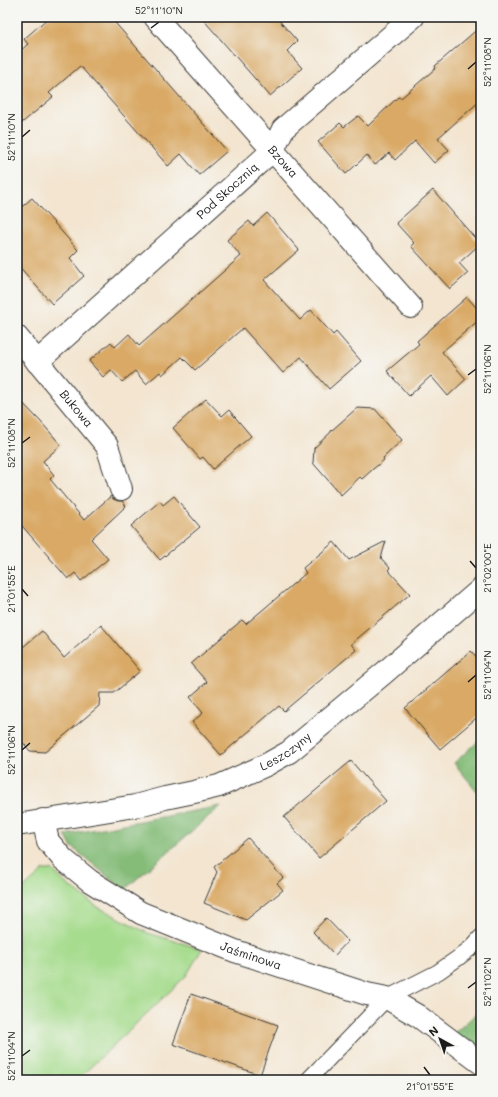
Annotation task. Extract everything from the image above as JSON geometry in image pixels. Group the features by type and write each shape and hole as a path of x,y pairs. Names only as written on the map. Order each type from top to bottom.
{"street":[{"name":"Bzowa","path":"155,17 410,307"},
{"name":"Pod Skocznią","path":"37,362 273,150 283,129 414,17"},
{"name":"Bukowa","path":"17,337 107,446 121,489"},
{"name":"Leszczyny","path":"17,824 135,806 213,787 231,781 266,765 289,752 374,682 481,590"},
{"name":"Jaśminowa","path":"43,820 48,841 62,858 90,881 142,913 235,951 367,994 387,998 418,1016 481,1063"}],"lane":[{"path":"308,1080 387,998 438,972 472,947 481,938"}],"green space":[{"path":"481,739 481,796 454,763"},
{"path":"221,806 124,890 71,846 65,835"},
{"path":"44,870 53,870 64,882 96,906 148,933 202,949 186,976 77,1080 17,1080 17,894"},
{"path":"481,1010 481,1053 452,1035"}],"building":[{"path":"49,17 110,17 227,151 199,175 181,154 168,166 80,66 49,93 53,97 17,127 17,54 28,44 24,39"},
{"path":"201,17 276,17 297,41 287,51 302,68 270,96"},
{"path":"481,26 481,100 438,138 449,150 434,163 415,141 395,160 389,153 375,165 367,155 346,174 318,142 340,123 344,127 358,116 368,126 398,97 401,98"},
{"path":"433,190 480,244 459,263 468,273 450,289 411,246 414,243 396,223"},
{"path":"32,198 78,250 70,258 84,276 52,304 17,264 17,211"},
{"path":"267,213 299,250 264,280 300,320 311,310 333,335 336,332 361,361 329,389 301,357 283,373 243,328 195,370 182,357 162,375 160,372 146,384 135,371 122,382 111,370 103,377 89,361 111,342 115,347 129,334 139,346 241,256 227,240 249,221 253,226"},
{"path":"467,297 481,313 481,318 442,352 466,379 448,396 431,376 409,396 387,371 419,344 417,341"},
{"path":"17,397 61,445 43,461 54,475 50,479 84,520 111,496 113,499 122,501 126,506 91,539 108,559 81,581 75,573 68,579 17,520"},
{"path":"206,399 222,416 229,410 251,436 213,469 203,457 200,459 173,428"},
{"path":"357,408 375,409 402,440 383,458 384,460 362,479 360,477 341,495 313,463 314,448"},
{"path":"174,496 200,527 160,560 131,526 160,501 163,505"},
{"path":"386,541 381,558 390,568 388,570 410,594 351,644 356,650 284,711 279,706 221,755 192,722 203,713 190,697 207,682 191,664 242,620 246,624 306,573 303,568 334,542 349,560"},
{"path":"101,625 140,671 114,693 100,693 99,706 45,752 30,751 17,735 17,652 42,631 64,658"},
{"path":"471,651 481,662 481,714 440,749 405,708"},
{"path":"351,761 386,801 319,858 284,817"},
{"path":"248,838 283,878 277,883 283,890 246,920 204,903 217,872 214,867"},
{"path":"326,918 348,941 335,955 313,932"},
{"path":"191,994 278,1025 260,1075 173,1044"}]}
